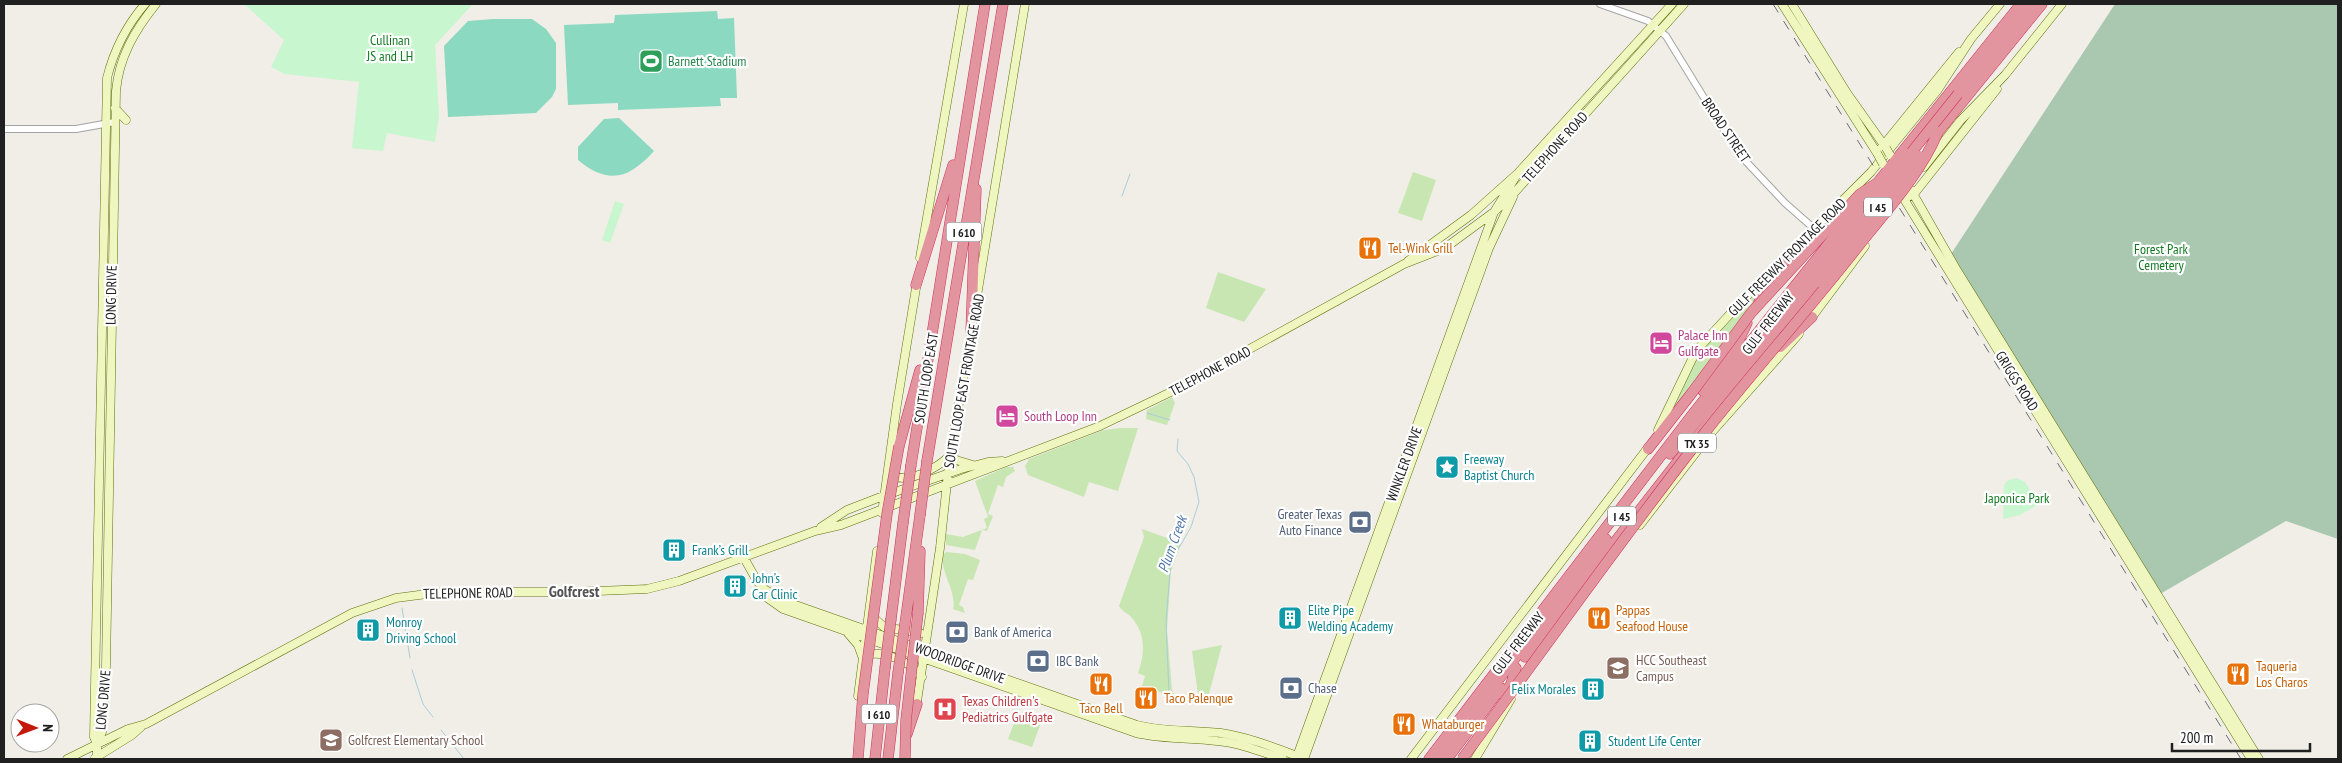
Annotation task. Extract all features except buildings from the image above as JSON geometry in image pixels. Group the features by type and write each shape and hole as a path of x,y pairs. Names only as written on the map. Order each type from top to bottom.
{"highway":[{"name":"SOUTH LOOP EAST","path":"875,759 911,465 984,4"},
{"name":"SOUTH LOOP EAST","path":"888,759 927,461 1003,4"},
{"name":"GULF FREEWAY","path":"1429,759 1692,414 1938,132 1958,94 2020,4"},
{"name":"GULF FREEWAY","path":"1438,759 1646,484 2031,4"},
{"name":"GULF FREEWAY","path":"1447,759 1741,379 1877,183 2042,4"},
{"path":"916,285 964,128"},
{"name":"TX 35","path":"1462,759 1580,597 1704,434 1797,323 1881,218 1929,154 1938,132"},
{"path":"971,332 976,159"},
{"path":"1648,449 1751,313 1860,194 1877,183"},
{"path":"1692,414 1698,397 1738,342 1770,282 1787,259"},
{"path":"1741,379 1753,374 1812,317"},
{"path":"858,759 862,694 887,514 899,446 931,333"},
{"path":"906,759 907,711 920,584 920,515"},
{"path":"1467,759 1511,684 1516,668"},
{"path":"857,704 862,759"},
{"path":"901,759 917,704"}],"main road":[{"name":"LONG DRIVE","path":"97,744 94,737 107,78 114,53 123,34 145,4"},
{"name":"LONG DRIVE","path":"97,744 102,732 106,666 110,366 117,79 124,56 135,32 156,4"},
{"path":"854,759 862,656 897,404 964,4"},
{"name":"SOUTH LOOP EAST FRONTAGE ROAD","path":"906,759 922,677 951,454 1024,4"},
{"name":"TELEPHONE ROAD","path":"67,759 128,729 142,725 352,613 396,598 442,592 573,592 647,589 679,581 743,556 816,531 840,525 947,486 1100,426 1143,406 1274,337 1404,264 1446,248 1494,212 1516,191 1657,28 1672,4"},
{"name":"TELEPHONE ROAD","path":"1404,264 1471,215 1518,173 1657,28 1684,4"},
{"name":"GRIGGS ROAD","path":"1782,4 1877,153 1904,199 1952,269 2229,718 2259,759"},
{"name":"GRIGGS ROAD","path":"1792,4 1847,93 1911,189 1952,269"},
{"name":"GULF FREEWAY FRONTAGE ROAD","path":"1412,759 1648,449 1669,410 1696,351 1742,301 1787,259 1891,149 1937,91 1971,39 2000,4"},
{"path":"1475,759 1528,674 1711,433 1793,341 1960,120 2005,75 2062,4"},
{"path":"1877,153 1886,149 1950,61 1971,39"},
{"path":"114,53 124,56"},
{"path":"1904,199 1997,89 2005,75"},
{"path":"115,108 126,120"},
{"name":"WINKLER DRIVE","path":"1325,692 1333,681 1349,626 1485,247 1494,212 1518,173"},
{"name":"WINKLER DRIVE","path":"1485,247 1516,191"},
{"path":"104,213 113,213"},
{"path":"101,366 110,366"},
{"path":"888,469 894,477 904,479 940,466 951,454 963,464 977,465"},
{"name":"TELEPHONE ROAD","path":"816,531 847,510 884,496 977,465 1007,461"},
{"path":"99,522 108,522"},
{"name":"WOODRIDGE DRIVE","path":"743,556 757,581 764,588 787,602 848,627 865,638 924,660 1115,722 1168,732 1209,732 1240,737 1301,759"},
{"path":"869,613 884,627 913,633 927,629"},
{"path":"862,656 848,627 860,621 869,613"},
{"name":"WINKLER DRIVE","path":"1301,759 1325,692 1333,658 1349,626"},
{"name":"WOODRIDGE DRIVE","path":"848,627 866,629 1152,737 1219,741 1239,745 1283,759"},
{"path":"862,656 871,653 910,664 922,677"},
{"path":"1333,658 1335,663 1333,681"},
{"path":"96,665 106,666"},
{"name":"GRIGGS ROAD","path":"2229,718 2239,740 2251,759"},
{"name":"TELEPHONE ROAD","path":"95,758 132,736 142,725"},
{"path":"2239,740 2243,741 2255,759"},
{"path":"95,758 97,744"}],"street":[{"name":"BROAD STREET","path":"1600,4 1648,21 1666,36 1738,153 1779,197 1815,230 1859,254"},
{"path":"4,129 76,129 115,122"}],"green space":[{"name":"Cullinan JS and LH","path":"244,4 473,4 435,45 439,117 435,142 387,133 383,151 352,148 359,82 285,74 271,67 284,40"},
{"name":"Forest Park Cemetery","path":"2115,4 2338,4 2338,539 2286,521 2160,594 1951,254"},
{"name":"Barnett Stadium","path":"717,11 718,19 734,18 737,98 720,98 721,106 618,110 618,103 568,105 564,25 614,23 615,15"},
{"path":"532,19 546,29 556,43 556,89 552,97 536,113 448,117 444,46 468,21"},
{"path":"619,118 654,151 636,168 627,173 609,176 589,168 578,160 578,147 604,119"},
{"path":"1413,172 1436,180 1422,221 1398,213"},
{"path":"615,201 624,204 610,243 602,240"},
{"path":"1218,272 1266,289 1244,322 1206,308"},
{"path":"1753,297 1755,299 1748,312 1673,410 1699,352 1712,336"},
{"path":"1172,397 1175,403 1167,425 1146,419 1147,410"},
{"path":"1138,428 1118,491 1089,482 1084,497 1028,475 1025,466 1029,459 1104,430"},
{"path":"1006,467 1013,467 1015,471 1006,477 1003,487 998,485 988,514 993,516 987,531 982,530 975,550 946,545 946,534 963,537 987,528 984,519 988,517 975,481"},
{"name":"Japonica Park","path":"2016,478 2025,482 2039,504 2020,515 2003,519 2004,485 2007,481"},
{"path":"1142,529 1181,543 1171,571 1167,630 1172,690 1176,698 1168,700 1166,694 1142,686 1145,676 1138,673 1143,651 1142,637 1136,623 1119,606 1144,537"},
{"path":"946,552 965,554 980,560 973,580 968,579 959,605 963,607 965,613 953,609 954,602 943,563 943,557"},
{"path":"1222,645 1209,694 1198,694 1192,651"},
{"path":"1018,712 1042,720 1032,747 1008,739"}],"waterway":[{"name":"Plum Creek","path":"1122,196 1130,174"},
{"name":"Plum Creek","path":"1147,413 1170,420"},
{"name":"Plum Creek","path":"1169,693 1166,622 1170,571 1176,553 1191,527 1199,502 1194,477 1188,464 1177,451 1178,439"},
{"path":"402,608 410,658"},
{"path":"412,670 423,704 433,717"},
{"path":"441,730 464,759"}],"railway":[{"path":"1773,4 2241,759"}],"place":[{"name":"Barnett Stadium","path":"651,61"},
{"name":"Tel-Wink Grill","path":"1370,248"},
{"name":"Palace Inn Gulfgate","path":"1661,343"},
{"name":"South Loop Inn","path":"1007,416"},
{"name":"Freeway Baptist Church","path":"1447,467"},
{"name":"Greater Texas Auto Finance","path":"1360,522"},
{"name":"Frank’s Grill","path":"674,550"},
{"name":"John’s Car Clinic","path":"735,586"},
{"name":"Elite Pipe Welding Academy","path":"1290,618"},
{"name":"Pappas Seafood House","path":"1599,618"},
{"name":"Monroy Driving School","path":"368,630"},
{"name":"Bank of America","path":"957,632"},
{"name":"IBC Bank","path":"1038,661"},
{"name":"HCC Southeast Campus","path":"1618,668"},
{"name":"Taqueria Los Charos","path":"2238,674"},
{"name":"Taco Bell","path":"1101,684"},
{"name":"Chase","path":"1291,688"},
{"name":"Felix Morales","path":"1593,689"},
{"name":"Taco Palenque","path":"1146,698"},
{"name":"Texas Children's Pediatrics Gulfgate","path":"945,709"},
{"name":"Whataburger","path":"1404,724"},
{"name":"Golfcrest Elementary School","path":"331,740"},
{"name":"Student Life Center","path":"1590,741"}],"district":[{"name":"Golfcrest","path":"574,591"}]}
